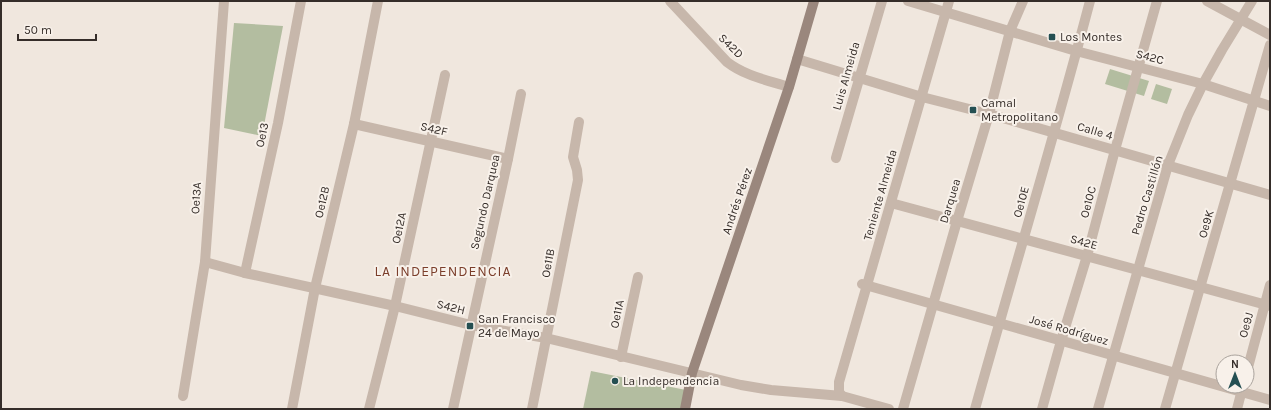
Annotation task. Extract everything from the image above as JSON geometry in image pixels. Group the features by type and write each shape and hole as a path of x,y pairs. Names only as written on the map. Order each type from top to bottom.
{"street":[{"name":"Oe13A","path":"183,396 205,262 224,1"},
{"name":"Oe13","path":"245,273 278,123 302,1"},
{"name":"Oe12B","path":"292,409 315,288 354,124 378,1"},
{"name":"S42D","path":"670,1 727,62 736,69 746,74 789,87"},
{"name":"Andrés Pérez","path":"685,409 692,373 789,87 814,1"},
{"name":"Luis Almeida","path":"836,158 882,1"},
{"name":"S42C","path":"908,1 1076,51 1203,84 1270,106"},
{"name":"Teniente Almeida","path":"842,396 839,392 839,382 865,285 891,203 949,1"},
{"name":"Darquea","path":"903,409 989,114 1010,31 1023,1"},
{"name":"Oe10E","path":"975,409 1090,1"},
{"name":"Oe10C","path":"1042,409 1087,256 1157,1"},
{"path":"1207,1 1270,35"},
{"name":"Pedro Castillón","path":"1098,409 1168,165 1188,115 1203,84 1252,1"},
{"name":"Oe9K","path":"1165,409 1270,45"},
{"name":"Calle 4","path":"797,58 859,79 989,114 1270,195"},
{"name":"Oe12A","path":"369,409 395,306 445,75"},
{"name":"Segundo Darquea","path":"453,409 521,94"},
{"name":"Oe11B","path":"532,409 578,180 573,157 579,122"},
{"name":"S42F","path":"354,124 508,159"},
{"name":"S42E","path":"891,203 1267,306"},
{"name":"S42H","path":"205,262 245,273 395,306 471,325 546,338 741,385 770,390 842,396 889,409"},
{"name":"Oe11A","path":"622,356 638,277"},
{"name":"José Rodríguez","path":"865,285 1114,356 1215,383"},
{"name":"Oe9J","path":"1252,354 1267,306 1270,285"},
{"path":"1237,409 1241,394"},
{"name":"José Rodríguez","path":"1255,394 1270,400"}],"green space":[{"path":"234,23 283,26 262,136 224,128"},
{"path":"1110,69 1149,81 1144,96 1105,84"},
{"path":"1156,84 1172,89 1167,104 1151,99"},
{"name":"La Independencia","path":"591,371 691,391 687,409 583,409"}],"place":[{"name":"Los Montes","path":"1052,37"},
{"name":"Camal Metropolitano","path":"973,110"},
{"name":"San Francisco 24 de Mayo","path":"470,326"},
{"name":"La Independencia","path":"615,381"}],"district":[{"name":"LA INDEPENDENCIA","path":"443,271"}]}
